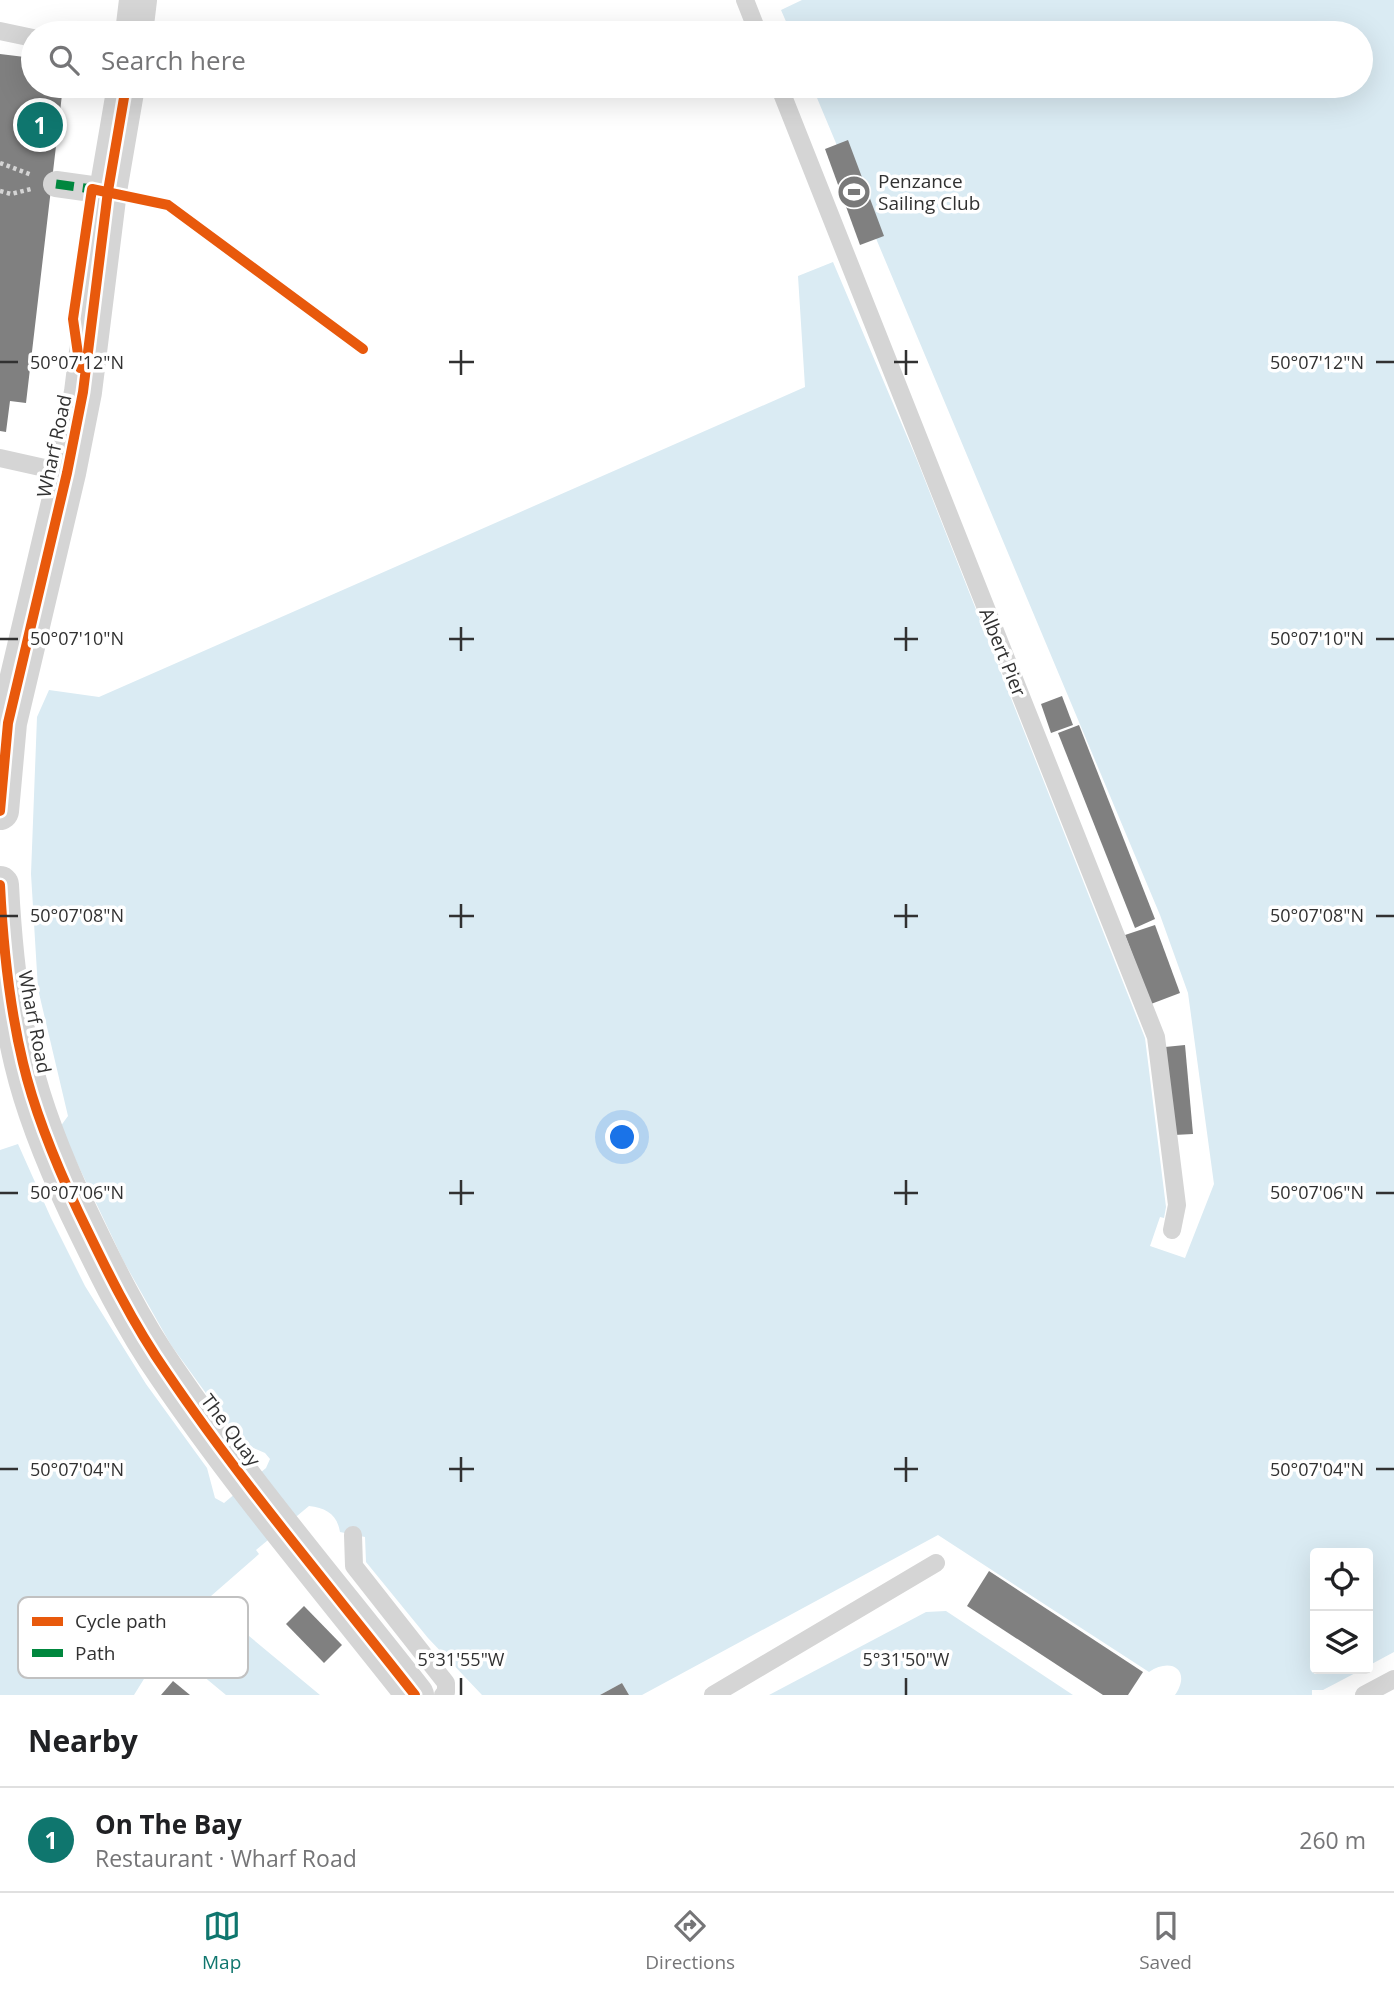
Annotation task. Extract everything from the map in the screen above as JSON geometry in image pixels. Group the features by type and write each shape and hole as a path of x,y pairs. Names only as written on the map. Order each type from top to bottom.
{"street":[{"path":"135,21 138,0"},
{"name":"Wharf Road","path":"0,811 8,723 67,473 83,392 108,191 124,98"},
{"path":"56,184 92,189"},
{"name":"Wharf Road","path":"0,885 2,935 11,1005 23,1065 55,1162"},
{"name":"The Quay","path":"55,1162 112,1283 166,1372 251,1486 415,1695"}],"lane":[{"path":"745,0 753,21"},
{"path":"0,31 21,35"},
{"name":"Albert Pier","path":"784,98 1156,1037 1177,1205 1172,1230"},
{"path":"0,458 67,473"},
{"path":"353,1535 354,1566 446,1683 446,1692 443,1695"},
{"path":"713,1695 936,1563"},
{"path":"1364,1695 1394,1679"}],"shaded area":[{"path":"802,0 1394,0 1394,1652 1373,1663 1373,1548 1310,1548 1310,1674 1353,1674 1323,1690 1312,1690 1312,1695 1175,1695 1181,1679 1177,1668 1165,1666 1149,1672 938,1535 642,1695 629,1695 622,1683 600,1695 482,1695 428,1638 366,1562 365,1537 340,1532 330,1513 309,1506 256,1550 259,1554 211,1597 18,1597 18,1678 145,1678 134,1695 0,1695 0,1150 18,1144 85,1286 146,1384 207,1468 215,1498 224,1503 266,1468 270,1459 265,1453 242,1443 171,1345 124,1262 60,1127 68,1116 38,989 31,874 37,717 49,690 99,697 805,387 798,276 833,262 917,460 1145,1038 1166,1207 1164,1218 1160,1217 1150,1246 1185,1258 1214,1184 1188,993 1160,915 817,98 1373,98 1373,21 786,21 781,10"},
{"path":"946,1611 1073,1695 769,1695 926,1612"},
{"path":"248,1635 320,1695 226,1695 205,1678 248,1678"}],"building":[{"path":"0,54 21,57 21,98 62,98 26,403 10,401 6,432 0,431"},
{"name":"Penzance Sailing Club","path":"848,140 884,236 860,245 825,149"},
{"path":"1062,696 1073,725 1051,733 1041,704"},
{"path":"1079,725 1155,919 1135,928 1058,733"},
{"path":"1155,925 1180,993 1151,1004 1125,935"},
{"path":"1185,1045 1193,1134 1174,1135 1165,1047"},
{"path":"989,1571 1143,1672 1128,1695 1103,1695 967,1606"},
{"path":"304,1606 342,1645 324,1663 286,1624"},
{"path":"173,1681 190,1695 161,1695"},
{"path":"622,1683 629,1695 600,1695"}],"marked path":[{"path":"56,184 92,189"}],"cycle path":[{"path":"0,811 8,723 67,473 83,392 108,191 124,98"},
{"path":"80,368 73,319 92,189 168,205 363,349"},
{"path":"0,885 10,997 28,1082 54,1157 109,1274 142,1334 196,1415 415,1695"}],"place":[{"name":"On The Bay","path":"40,125"},
{"name":"Penzance Sailing Club","path":"854,192"}]}
